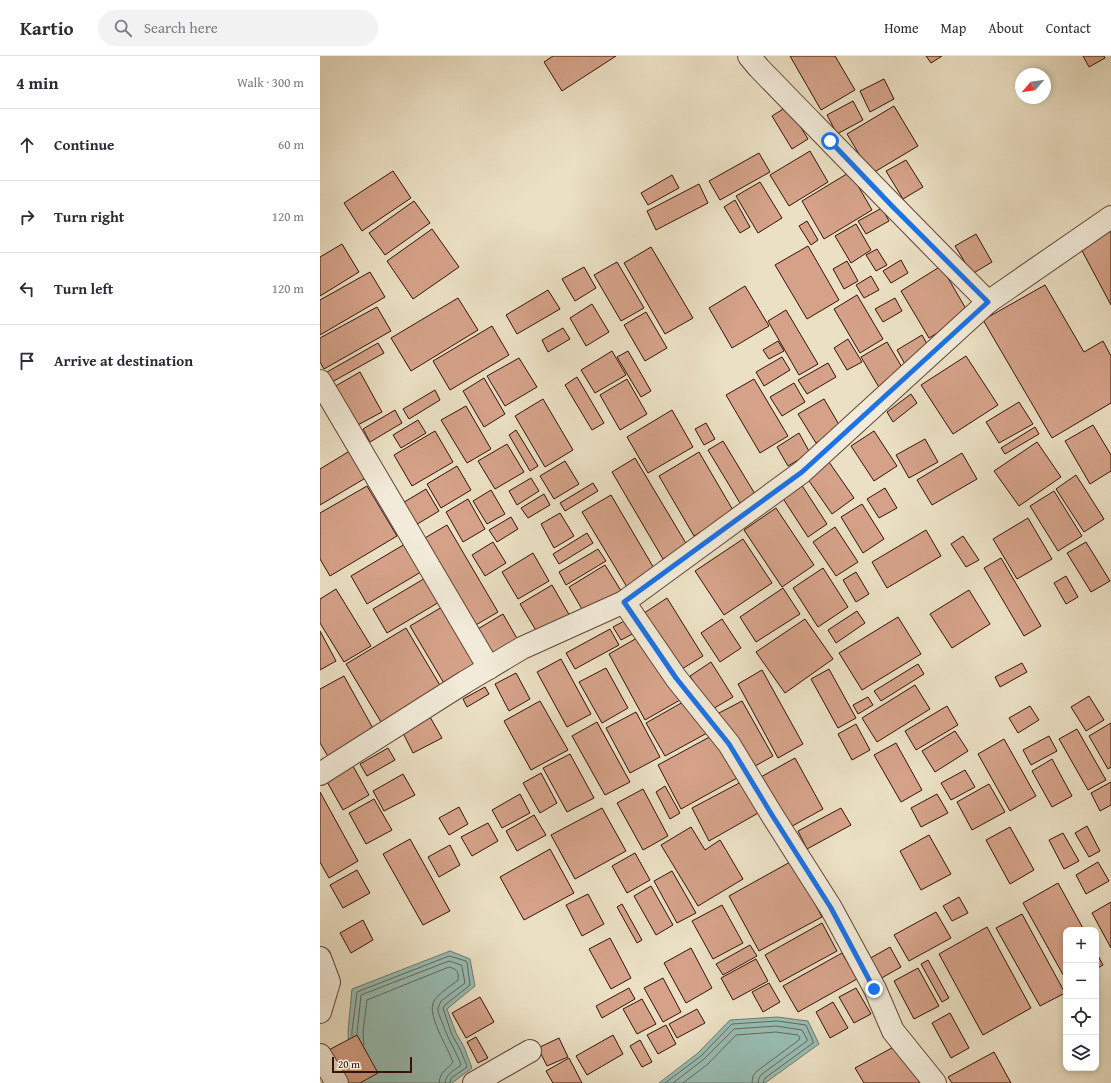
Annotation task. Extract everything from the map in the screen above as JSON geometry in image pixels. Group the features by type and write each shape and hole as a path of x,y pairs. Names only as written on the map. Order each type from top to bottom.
{"street":[{"path":"749,56 892,206 988,302"},
{"path":"320,774 464,682 522,648 624,602 802,472 988,302 1111,217"},
{"path":"320,381 489,668"},
{"path":"624,602 676,678 729,744 831,908 874,989 893,1031 935,1083"},
{"path":"320,958 329,982 320,1012"},
{"path":"474,1083 530,1051"},
{"path":"320,1055 337,1083"}],"water":[{"path":"450,951 470,959 475,986 447,1009 472,1068 452,1083 354,1083 350,1076 348,1031 352,989"},
{"path":"777,1017 808,1021 819,1044 765,1083 659,1083 698,1053 730,1020"}],"building":[{"path":"553,56 616,56 562,91 544,62"},
{"path":"790,56 835,56 855,90 821,110"},
{"path":"926,56 942,56 931,63"},
{"path":"1083,56 1104,56 1105,58 1089,67"},
{"path":"884,79 894,99 870,112 860,91"},
{"path":"853,101 863,120 837,134 827,115"},
{"path":"788,106 808,139 792,149 772,116"},
{"path":"894,106 918,146 871,174 847,134"},
{"path":"810,151 828,182 789,206 770,175"},
{"path":"759,153 770,172 720,200 709,181"},
{"path":"906,160 923,187 903,199 886,171"},
{"path":"393,171 411,198 362,231 344,203"},
{"path":"850,172 872,210 824,239 802,201"},
{"path":"672,175 679,188 648,205 641,193"},
{"path":"760,182 782,218 758,233 736,196"},
{"path":"699,184 708,203 656,230 647,211"},
{"path":"735,200 750,227 740,233 724,207"},
{"path":"414,201 430,223 385,255 369,233"},
{"path":"882,208 889,221 866,234 858,221"},
{"path":"807,221 818,240 811,245 799,226"},
{"path":"856,224 871,250 851,263 835,236"},
{"path":"432,229 459,267 413,299 387,261"},
{"path":"1111,231 1111,305 1080,247"},
{"path":"976,234 992,262 972,274 955,246"},
{"path":"342,244 359,272 320,296 320,257"},
{"path":"808,246 839,300 807,319 775,265"},
{"path":"651,247 693,318 665,334 624,263"},
{"path":"877,249 887,265 876,271 866,255"},
{"path":"901,260 908,273 891,283 883,271"},
{"path":"847,261 858,281 844,289 833,269"},
{"path":"617,262 644,308 621,321 594,275"},
{"path":"941,266 969,314 929,338 901,291"},
{"path":"584,267 596,288 575,301 562,279"},
{"path":"370,272 385,297 320,335 320,300"},
{"path":"871,276 879,290 864,298 856,285"},
{"path":"1045,285 1084,352 1103,341 1111,356 1111,403 1052,438 983,320"},
{"path":"745,286 769,326 732,348 709,308"},
{"path":"548,290 560,309 517,334 506,315"},
{"path":"857,295 883,339 860,353 834,309"},
{"path":"458,298 478,330 411,371 391,338"},
{"path":"895,298 902,311 883,322 875,309"},
{"path":"592,304 609,332 586,346 570,318"},
{"path":"377,307 391,331 324,369 320,362 320,338"},
{"path":"786,310 818,364 799,375 768,321"},
{"path":"646,312 667,348 645,361 624,325"},
{"path":"492,326 509,355 450,390 433,361"},
{"path":"563,328 570,339 548,352 542,340"},
{"path":"922,335 931,351 906,366 897,350"},
{"path":"848,339 862,362 847,370 834,348"},
{"path":"778,341 784,351 769,359 763,350"},
{"path":"887,342 906,374 880,389 861,357"},
{"path":"378,343 384,353 332,382 327,372"},
{"path":"612,351 626,375 595,393 581,370"},
{"path":"628,351 651,391 641,397 617,357"},
{"path":"966,356 998,405 953,434 921,385"},
{"path":"782,357 790,370 764,386 756,372"},
{"path":"519,358 537,387 505,406 487,376"},
{"path":"828,363 836,377 807,394 798,380"},
{"path":"360,372 382,412 354,427 332,388"},
{"path":"577,377 604,423 592,430 565,385"},
{"path":"484,378 505,414 484,427 463,391"},
{"path":"627,379 647,414 620,430 600,395"},
{"path":"754,379 788,436 760,453 726,395"},
{"path":"794,383 805,402 782,416 770,397"},
{"path":"435,390 440,400 409,419 403,409"},
{"path":"911,394 917,403 893,422 887,412"},
{"path":"543,399 573,450 545,467 515,416"},
{"path":"824,399 841,428 816,443 798,414"},
{"path":"1019,402 1033,424 999,443 986,422"},
{"path":"466,406 491,449 467,463 441,420"},
{"path":"395,410 402,423 370,442 363,429"},
{"path":"672,410 693,447 648,473 627,437"},
{"path":"418,420 426,433 401,448 393,435"},
{"path":"706,423 715,439 704,445 695,429"},
{"path":"1093,425 1111,455 1111,471 1090,484 1065,441"},
{"path":"1035,427 1039,434 1005,454 1001,448"},
{"path":"516,430 538,466 530,471 509,435"},
{"path":"435,431 453,462 412,486 394,455"},
{"path":"874,431 897,466 874,481 851,446"},
{"path":"799,433 810,453 788,466 777,447"},
{"path":"925,439 938,462 909,478 896,455"},
{"path":"723,441 755,494 740,503 708,450"},
{"path":"1037,442 1061,477 1019,506 994,471"},
{"path":"507,444 524,472 495,489 478,461"},
{"path":"358,446 374,473 320,505 320,469"},
{"path":"699,452 734,512 694,536 659,476"},
{"path":"962,453 977,479 932,505 917,480"},
{"path":"635,458 687,545 663,559 612,472"},
{"path":"565,461 579,484 554,499 540,476"},
{"path":"829,462 854,498 832,514 807,478"},
{"path":"457,466 471,490 441,508 427,484"},
{"path":"1076,475 1104,519 1084,532 1056,489"},
{"path":"531,478 539,491 517,505 509,491"},
{"path":"593,483 598,491 565,511 560,503"},
{"path":"801,484 827,524 808,537 782,497"},
{"path":"367,486 397,536 330,576 320,559 320,513"},
{"path":"885,488 897,508 879,518 867,499"},
{"path":"426,489 439,511 414,526 401,504"},
{"path":"491,490 505,514 487,524 473,501"},
{"path":"1054,491 1082,536 1058,551 1030,506"},
{"path":"544,494 550,505 528,518 521,508"},
{"path":"611,495 655,570 627,587 582,512"},
{"path":"468,499 485,529 463,542 446,512"},
{"path":"862,504 884,539 863,553 841,517"},
{"path":"776,508 814,565 782,587 744,530"},
{"path":"560,513 574,536 554,548 541,524"},
{"path":"511,517 518,529 497,542 489,530"},
{"path":"1028,518 1052,559 1017,579 993,539"},
{"path":"447,525 498,612 469,629 418,542"},
{"path":"835,527 858,562 836,576 813,542"},
{"path":"926,530 941,556 887,588 872,562"},
{"path":"587,533 593,543 559,564 553,554"},
{"path":"963,536 979,560 966,567 951,544"},
{"path":"743,539 772,583 724,615 695,571"},
{"path":"410,541 426,569 367,604 351,576"},
{"path":"493,542 506,563 485,576 472,555"},
{"path":"1086,542 1110,581 1091,592 1067,553"},
{"path":"598,549 606,561 566,585 559,572"},
{"path":"533,553 549,581 518,599 502,572"},
{"path":"1001,558 1041,626 1024,636 984,568"},
{"path":"605,565 623,594 586,616 569,587"},
{"path":"823,568 848,607 818,627 793,588"},
{"path":"856,572 869,594 856,602 843,580"},
{"path":"1066,576 1078,597 1066,604 1054,583"},
{"path":"427,577 441,601 387,633 373,609"},
{"path":"552,585 571,618 540,637 520,604"},
{"path":"783,588 800,614 756,642 740,617"},
{"path":"336,589 371,646 344,662 320,623 320,599"},
{"path":"969,590 990,624 952,648 930,614"},
{"path":"667,598 703,656 677,672 641,615"},
{"path":"447,604 482,663 445,685 410,626"},
{"path":"857,611 865,623 836,643 828,630"},
{"path":"503,614 519,642 488,660 471,633"},
{"path":"898,617 921,654 862,690 839,653"},
{"path":"630,618 638,631 621,640 613,627"},
{"path":"722,619 741,648 720,662 701,633"},
{"path":"805,619 833,659 785,693 756,652"},
{"path":"406,628 441,687 381,722 346,664"},
{"path":"610,629 619,645 575,669 566,653"},
{"path":"320,631 336,661 320,670"},
{"path":"644,634 680,700 645,720 609,654"},
{"path":"561,659 591,714 567,727 537,672"},
{"path":"711,662 733,697 711,710 690,676"},
{"path":"1022,663 1027,672 1000,687 995,677"},
{"path":"918,664 924,674 881,701 874,691"},
{"path":"606,668 628,708 602,723 579,682"},
{"path":"829,669 856,718 838,728 811,679"},
{"path":"762,670 803,744 778,758 738,684"},
{"path":"516,673 530,699 509,711 495,684"},
{"path":"344,676 375,732 329,758 320,743 320,689"},
{"path":"915,685 930,709 877,742 862,718"},
{"path":"485,687 489,694 467,707 463,699"},
{"path":"1089,696 1104,720 1086,731 1071,707"},
{"path":"868,697 873,705 858,714 853,705"},
{"path":"690,698 709,732 665,756 646,723"},
{"path":"540,701 568,750 531,770 504,721"},
{"path":"742,701 773,756 748,770 717,714"},
{"path":"947,706 958,725 916,750 905,731"},
{"path":"1030,706 1039,720 1018,733 1009,718"},
{"path":"636,712 660,757 630,773 606,728"},
{"path":"430,717 442,738 413,753 403,733"},
{"path":"597,722 630,782 605,795 572,736"},
{"path":"1111,723 1111,767 1108,769 1089,736"},
{"path":"856,724 870,750 852,760 838,734"},
{"path":"1077,729 1106,780 1088,790 1059,739"},
{"path":"955,731 968,751 935,772 922,751"},
{"path":"715,734 739,777 681,809 658,765"},
{"path":"1049,736 1057,751 1031,765 1023,750"},
{"path":"1004,739 1036,796 1010,811 978,754"},
{"path":"896,743 922,790 901,802 874,755"},
{"path":"388,748 395,760 367,776 360,764"},
{"path":"570,754 594,798 567,812 543,768"},
{"path":"795,758 823,809 787,829 759,778"},
{"path":"1052,759 1072,796 1052,807 1032,771"},
{"path":"353,766 369,795 343,810 326,780"},
{"path":"965,770 975,787 951,800 941,783"},
{"path":"541,773 557,803 540,813 523,783"},
{"path":"403,774 415,795 384,811 373,791"},
{"path":"743,781 760,812 709,841 692,808"},
{"path":"1111,782 1111,805 1100,811 1091,793"},
{"path":"989,784 1005,812 972,830 957,802"},
{"path":"665,786 680,813 670,819 656,792"},
{"path":"643,789 668,836 643,850 617,803"},
{"path":"320,792 358,861 329,878 320,862"},
{"path":"520,794 530,813 502,828 492,810"},
{"path":"937,794 948,813 921,827 911,808"},
{"path":"374,799 392,830 366,844 349,813"},
{"path":"459,807 468,824 449,835 439,818"},
{"path":"602,808 626,851 575,879 551,835"},
{"path":"841,808 851,825 807,849 798,831"},
{"path":"534,815 546,835 517,851 506,831"},
{"path":"488,823 498,841 472,856 461,837"},
{"path":"1087,826 1100,851 1089,857 1075,833"},
{"path":"691,827 705,850 720,840 743,879 698,906 661,845"},
{"path":"1010,827 1034,870 1010,884 986,840"},
{"path":"1063,833 1079,861 1064,869 1049,840"},
{"path":"929,835 951,874 921,890 900,851"},
{"path":"410,839 450,911 423,925 383,854"},
{"path":"450,845 460,865 439,877 428,857"},
{"path":"550,849 574,893 524,920 500,877"},
{"path":"635,853 650,880 627,893 612,866"},
{"path":"792,861 822,917 759,951 729,896"},
{"path":"1098,862 1109,881 1086,894 1076,875"},
{"path":"357,870 370,893 343,908 330,885"},
{"path":"672,871 696,913 677,923 654,881"},
{"path":"1058,883 1082,927 1063,927 1063,975 1023,903"},
{"path":"651,886 673,925 656,935 634,896"},
{"path":"588,894 604,924 582,936 566,905"},
{"path":"959,897 968,913 952,921 943,906"},
{"path":"1111,902 1111,948 1092,913"},
{"path":"622,904 642,940 637,943 617,907"},
{"path":"722,905 743,943 713,959 692,921"},
{"path":"936,912 951,938 909,961 894,935"},
{"path":"1022,914 1063,989 1063,994 1040,1006 996,928"},
{"path":"363,920 373,940 351,953 340,933"},
{"path":"822,923 837,951 780,982 765,955"},
{"path":"987,927 1031,1008 983,1035 939,954"},
{"path":"610,938 631,978 611,989 589,949"},
{"path":"750,945 757,956 723,975 716,964"},
{"path":"890,947 901,967 878,980 867,960"},
{"path":"691,948 712,988 686,1003 664,963"},
{"path":"842,953 857,979 798,1012 783,986"},
{"path":"1099,958 1103,965 1099,967"},
{"path":"756,959 768,981 733,1000 721,978"},
{"path":"928,960 949,998 942,1002 921,964"},
{"path":"918,968 939,1006 914,1019 894,981"},
{"path":"663,978 681,1012 663,1022 644,988"},
{"path":"769,983 780,1002 763,1012 752,992"},
{"path":"629,988 635,999 602,1018 596,1006"},
{"path":"856,988 871,1014 854,1023 839,997"},
{"path":"480,997 494,1022 466,1038 452,1013"},
{"path":"642,999 656,1024 637,1034 623,1009"},
{"path":"833,1002 848,1028 830,1038 816,1012"},
{"path":"697,1009 705,1023 677,1038 669,1024"},
{"path":"950,1013 969,1048 951,1058 932,1023"},
{"path":"666,1025 676,1044 658,1054 647,1035"},
{"path":"357,1035 378,1073 360,1083 342,1083 325,1052"},
{"path":"613,1035 623,1054 587,1075 576,1056"},
{"path":"476,1037 488,1058 478,1063 467,1042"},
{"path":"559,1038 568,1057 547,1066 538,1048"},
{"path":"640,1040 652,1062 642,1067 630,1046"},
{"path":"901,1043 923,1083 864,1083 855,1068"},
{"path":"994,1052 1011,1083 952,1083 948,1077"},
{"path":"569,1058 582,1083 553,1083 546,1071"}],"route":[{"path":"830,141 892,206 988,302 802,472 624,602 676,678 729,744 831,908 874,989"}]}
